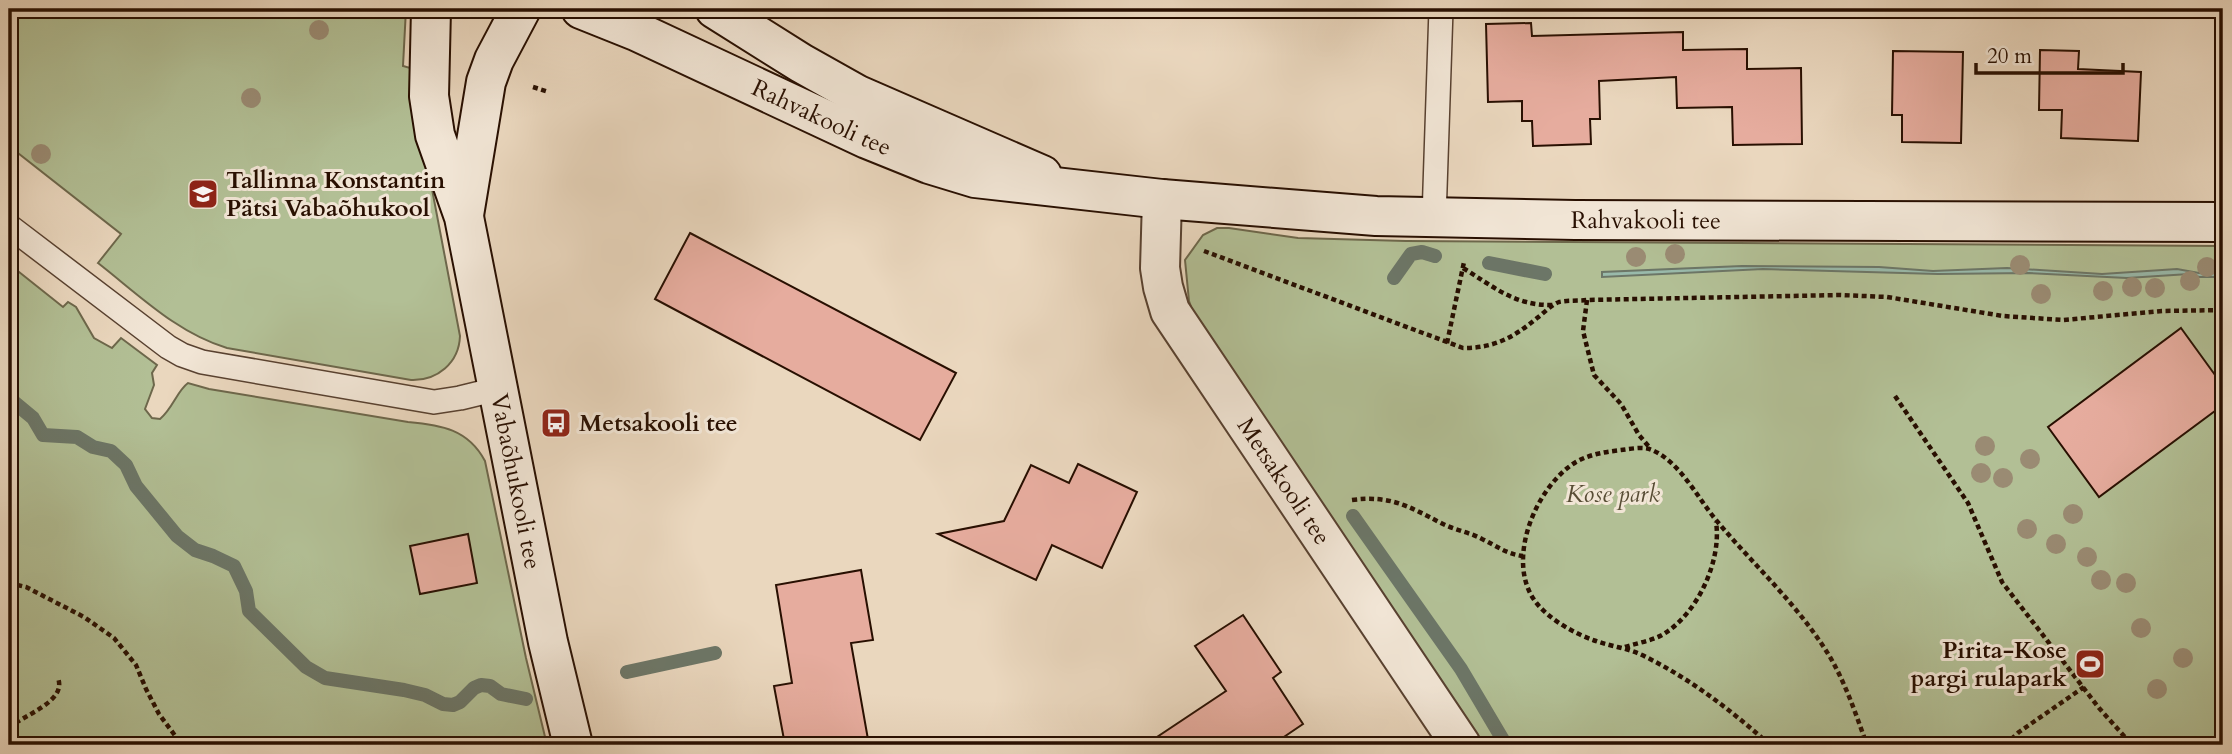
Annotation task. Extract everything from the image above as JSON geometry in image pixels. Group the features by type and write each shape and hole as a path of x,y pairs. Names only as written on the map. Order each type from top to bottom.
{"street":[{"name":"Vabaõhukooli tee","path":"431,9 429,96 435,135 464,217 548,642 573,745"},
{"name":"Vabaõhukooli tee","path":"464,217 486,82 494,60 522,9"},
{"name":"Rahvakooli tee","path":"582,9 636,31 867,139 929,164 975,178 1162,199 1314,212 1434,218 2223,222"},
{"name":"Rahvakooli tee","path":"715,9 858,95 1072,189"},
{"name":"Metsakooli tee","path":"1162,199 1160,268 1170,311 1461,745"}],"lane":[{"path":"1434,218 1441,9"},
{"path":"9,226 168,347 202,362 434,402 496,388"}],"path":[{"path":"1196,246 1216,256 1463,348 1498,344 1560,302 1587,300 1842,295 1887,297 2003,316 2063,320 2162,311 2223,310"},
{"path":"1447,343 1465,257"},
{"path":"1463,267 1513,299 1526,304 1554,305"},
{"path":"1587,300 1583,331 1594,375 1621,404 1639,435 1651,449 1676,468 1716,520 1794,607 1826,650 1843,681 1867,745"},
{"path":"1895,396 1968,503 2002,582 2132,745"},
{"path":"1651,449 1640,448 1587,456 1560,476 1540,500 1531,517 1523,556 1526,584 1534,600 1545,612 1594,641 1624,647 1645,656 1698,687 1770,745"},
{"path":"1309,516 1338,502 1371,498 1389,500 1424,512 1441,523 1479,537 1509,554 1523,556"},
{"path":"1624,647 1660,635 1682,618 1713,566 1718,542 1716,520"},
{"path":"9,583 26,587 84,617 114,638 136,665 159,714 182,745"},
{"path":"9,728 50,701 58,692 58,678"},
{"path":"2005,745 2019,732 2084,687"}],"green space":[{"name":"Tallinna Konstantin Pätsi Vabaõhukool","path":"9,9 406,9 403,66 414,69 423,142 460,336 459,346 451,362 438,374 421,380 411,380 227,348 192,333 144,300 98,263 121,234 9,146"},
{"name":"Kose park","path":"1217,228 1298,238 1406,241 2223,246 2223,745 1476,745 1198,326 1189,301 1185,260 1203,235"},
{"path":"9,264 63,307 68,302 76,307 94,338 112,348 121,338 157,365 152,373 154,385 145,409 152,418 160,419 188,383 209,389 442,427 462,435 470,442 485,461 547,745 9,745"}],"shaded area":[{"path":"1742,266 1879,267 1933,271 2007,268 2102,274 2177,269 2223,273 2223,277 2199,277 2189,274 2127,278 2029,273 1938,274 1763,269 1602,277 1602,272"}],"building":[{"path":"1531,23 1532,36 1683,32 1683,50 1747,49 1747,69 1801,68 1802,144 1733,145 1732,107 1677,108 1676,77 1599,81 1600,119 1590,119 1591,144 1533,146 1532,121 1522,121 1522,101 1488,102 1486,24"},
{"path":"2040,50 2079,51 2078,69 2141,72 2138,141 2061,138 2062,110 2039,110"},
{"path":"1893,51 1963,52 1961,143 1902,142 1902,115 1892,115"},
{"path":"690,233 956,373 920,440 655,299"},
{"path":"2181,328 2223,386 2223,405 2099,497 2048,427"},
{"path":"1078,464 1137,492 1102,568 1052,545 1036,580 938,534 1004,521 1031,465 1069,483"},
{"path":"468,534 477,583 420,594 410,546"},
{"path":"861,570 873,640 851,643 869,745 785,745 774,686 792,683 776,585"},
{"path":"1243,615 1281,672 1273,678 1303,724 1272,745 1145,745 1226,691 1195,646"}],"waterway":[{"path":"1394,278 1411,254 1422,252 1435,256"},
{"path":"1489,263 1545,274"},
{"path":"9,398 33,418 43,435 77,437 93,447 111,451 126,465 136,486 177,536 195,550 234,566 246,591 249,611 306,667 325,678 404,690 425,695 443,704 453,705 460,702 481,685 490,686 501,694 526,699"},
{"path":"1353,516 1461,669 1506,745"},
{"path":"627,672 715,653"}],"place":[{"name":"Tallinna Konstantin Pätsi Vabaõhukool","path":"203,194"},
{"name":"Metsakooli tee","path":"556,423"},
{"name":"Pirita-Kose pargi rulapark","path":"2090,664"}]}
